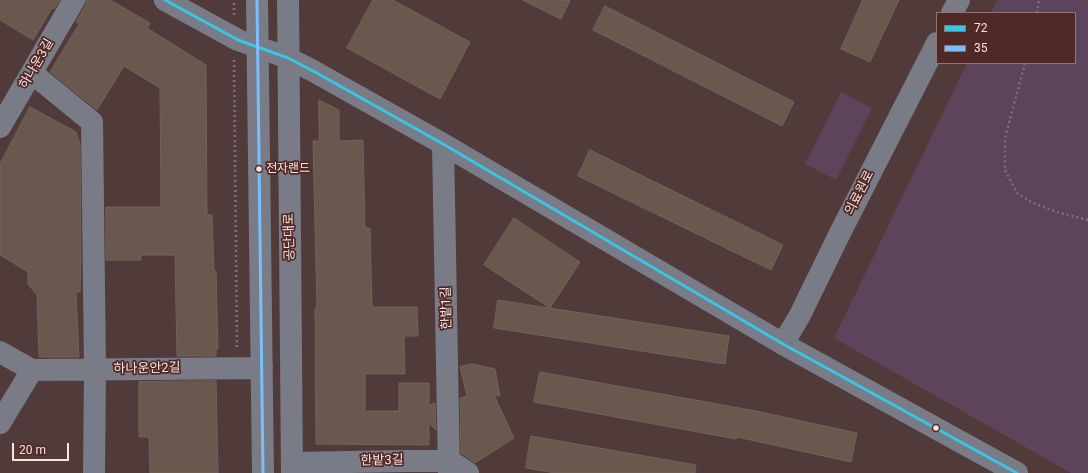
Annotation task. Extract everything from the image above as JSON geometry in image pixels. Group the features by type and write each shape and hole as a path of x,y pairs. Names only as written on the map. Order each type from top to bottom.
{"street":[{"name":"하나운3길","path":"0,127 74,0"},
{"path":"165,0 234,38 288,58 443,144 783,344 1017,473"},
{"path":"257,0 263,473"},
{"name":"공단대로","path":"288,0 292,468"},
{"path":"953,12 959,0"},
{"name":"의료원로","path":"783,344 800,315 843,226 936,45"},
{"path":"32,73 92,122 95,369 94,473"},
{"name":"한밭1길","path":"443,144 449,467"},
{"path":"0,352 32,370 0,423"},
{"name":"하나운안2길","path":"32,370 262,368"},
{"name":"한밭3길","path":"292,468 407,461 449,467"},
{"path":"449,467 468,473"}],"path":[{"path":"234,0 234,8"},
{"path":"1037,12 1039,0"},
{"path":"234,62 238,368"},
{"path":"1025,64 1005,138 1005,170 1017,193 1033,203 1060,213 1088,220"}],"shaded area":[{"path":"997,0 1088,0 1088,473 1071,473 834,338 967,64 1076,64 1076,12 991,12"},
{"path":"841,92 872,108 836,180 805,164"}],"building":[{"path":"0,0 60,0 54,9 52,8 33,40 0,20"},
{"path":"86,0 110,0 150,23 147,28 206,65 207,215 212,215 214,272 216,271 218,349 216,349 216,356 177,356 175,255 141,255 141,260 106,260 106,207 161,207 160,88 124,66 97,110 50,72 79,24 76,22 85,6"},
{"path":"373,0 393,0 470,42 440,99 347,48"},
{"path":"523,0 570,0 561,19"},
{"path":"863,0 899,0 870,62 841,49"},
{"path":"605,6 794,102 782,126 593,30"},
{"path":"319,100 339,110 339,141 363,140 365,228 370,228 372,307 417,307 418,336 404,336 405,374 365,374 365,411 399,411 399,383 429,383 429,405 435,403 436,430 429,423 429,445 316,444 315,308 317,308 313,141 319,141"},
{"path":"30,107 76,132 80,144 81,261 80,292 76,292 79,357 39,357 37,295 28,284 28,272 0,255 0,164"},
{"path":"590,150 783,245 771,270 578,176"},
{"path":"514,218 580,262 550,308 484,265"},
{"path":"498,300 729,336 725,364 494,328"},
{"path":"472,364 495,369 500,396 494,395 514,438 475,463 461,453 460,398 467,396 460,367"},
{"path":"540,372 756,411 857,433 851,462 737,437 736,439 534,402"},
{"path":"216,381 218,473 150,473 149,437 139,437 139,382"},
{"path":"531,436 696,465 695,473 555,473 526,468"}],"transit line":[{"name":"72","path":"165,0 238,40 288,58 315,72 443,144 783,344 1017,473"},
{"name":"35","path":"257,0 263,473"}],"place":[{"name":"전자랜드","path":"259,169"}]}
